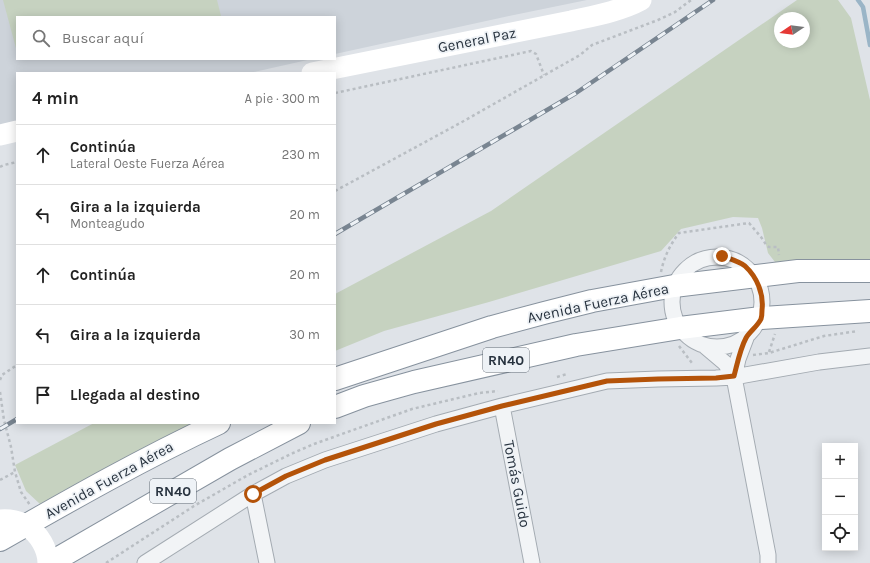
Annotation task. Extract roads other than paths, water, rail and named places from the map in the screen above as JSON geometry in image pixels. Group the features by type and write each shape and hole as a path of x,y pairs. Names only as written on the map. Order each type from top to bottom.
{"highway":[{"name":"Avenida Fuerza Aérea","path":"336,379 492,327 592,301 674,286 798,271 870,271"},
{"name":"RN40","path":"336,407 364,396 414,382 501,362 576,345 680,328 761,318 867,321"},
{"name":"Avenida Fuerza Aérea","path":"0,540 9,517 134,465 217,424"},
{"name":"RN40","path":"49,563 230,459 297,424"}],"main road":[{"name":"General Paz","path":"317,72 572,21 606,13 641,0"},
{"path":"9,517 38,536 44,546 49,563"}],"street":[{"path":"674,286 674,314 685,336 695,343 706,347 720,348 734,346 746,338 761,318 762,295 754,276"},
{"path":"734,376 738,359 746,338"},
{"path":"706,347 725,363 734,376 768,555 768,563"},
{"path":"144,563 253,494 286,476 325,460 436,424 502,406 607,381 716,378 819,362 870,356"},
{"name":"Tomás Guido","path":"502,406 532,563"},
{"path":"253,494 267,563"}],"waterway":[{"path":"858,0 863,7 870,45"}],"railway":[{"path":"336,233 576,93 713,0"},
{"path":"0,429 16,420"}]}
